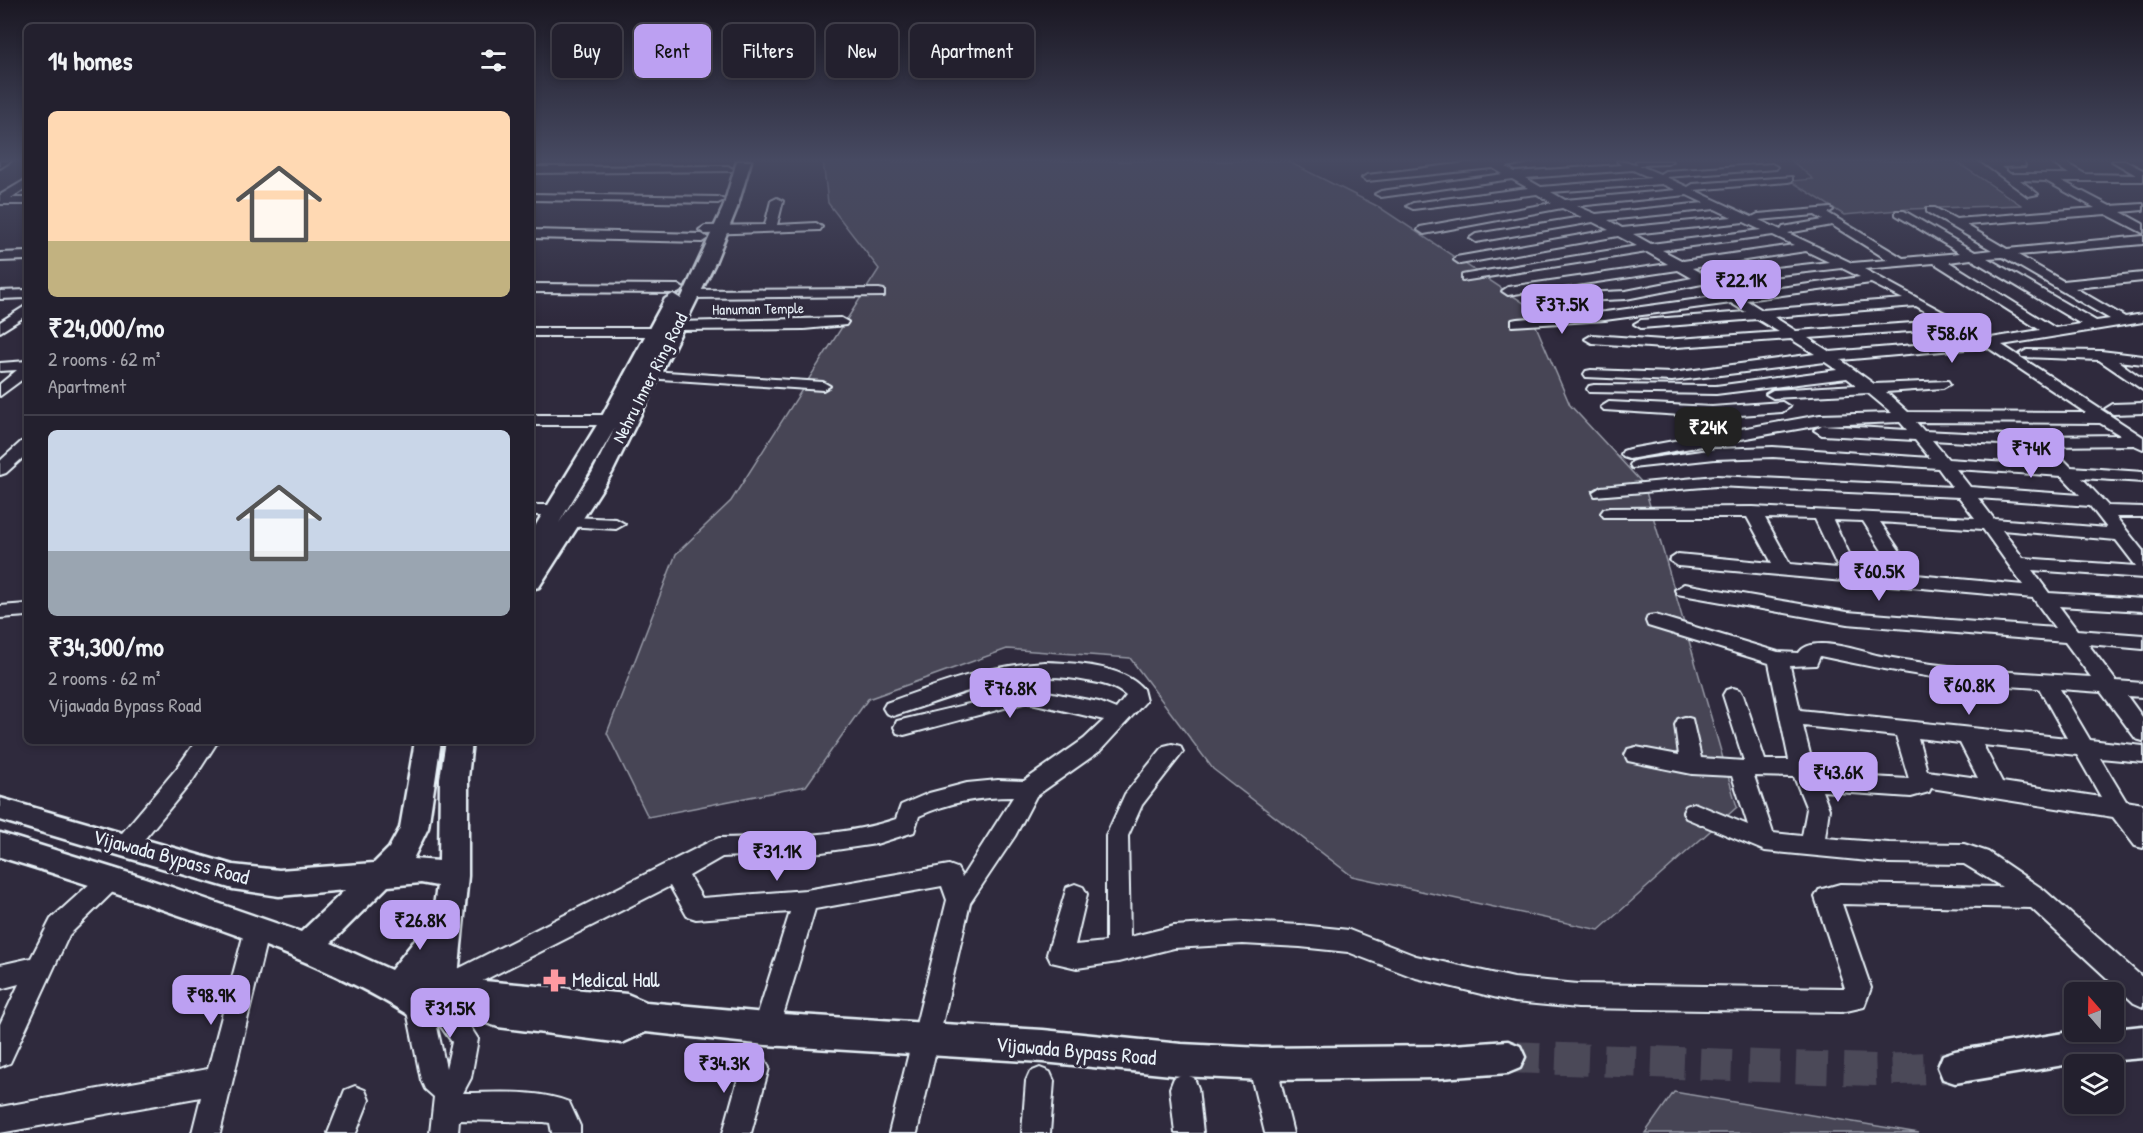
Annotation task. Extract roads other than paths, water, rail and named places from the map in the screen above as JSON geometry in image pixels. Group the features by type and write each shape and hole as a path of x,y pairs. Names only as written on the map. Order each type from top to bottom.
{"main road":[{"name":"Nehru Inner Ring Road","path":"709,233 714,214"},
{"name":"Nehru Inner Ring Road","path":"534,546 651,375 676,326 685,291 716,214"},
{"name":"Nehru Inner Ring Road","path":"534,578 602,473 655,332 685,291"},
{"path":"307,946 399,857 410,843 417,826 428,744"},
{"path":"431,995 447,924 453,876 454,778 459,744"},
{"name":"Vijawada Bypass Road","path":"0,809 233,877 279,883 422,871 453,876"},
{"name":"Vijawada Bypass Road","path":"0,845 112,878 307,946 431,995 621,1027 644,1017 766,1029 1043,1046 1181,1060 1262,1064 1440,1062 1508,1057"},
{"path":"431,995 447,924"},
{"path":"1955,1067 2070,1048 2143,1042"}],"street":[{"path":"770,228 774,214"},
{"path":"1424,230 1510,214"},
{"path":"1586,214 1717,288 1827,357 1893,404 1943,463 2015,563 2142,731"},
{"path":"1476,238 1595,218 1636,214"},
{"path":"1731,214 1780,231 1855,267 1997,341 2110,414"},
{"path":"1750,214 1806,247 1855,267 1957,324 2026,354 2141,438"},
{"path":"1758,217 1826,214 1900,262"},
{"path":"1467,278 1649,248 1780,231 1826,214"},
{"path":"1901,214 2094,325"},
{"path":"1938,214 2123,321"},
{"path":"1953,223 2060,214"},
{"path":"2113,214 2143,229"},
{"path":"1460,260 1620,232 1743,219"},
{"path":"534,234 709,233 816,227"},
{"path":"1560,298 1626,295 1704,280 2143,240"},
{"path":"1508,291 1678,264 1806,247"},
{"path":"0,257 24,256"},
{"path":"1936,259 2051,331"},
{"path":"1717,288 1855,267"},
{"path":"2061,285 2143,277"},
{"path":"1517,323 1605,316 1873,279"},
{"path":"534,288 879,293"},
{"path":"0,295 24,294"},
{"path":"1641,324 1756,313 1918,302"},
{"path":"0,328 24,311"},
{"path":"1849,373 1716,390 1592,382 1672,377 1827,357 1909,352 2143,318"},
{"name":"Hanuman Temple","path":"676,326 804,325 842,322"},
{"path":"1592,339 1663,344 1957,324"},
{"path":"534,332 655,332"},
{"path":"2026,354 2101,356 2143,360"},
{"path":"2101,356 2143,386"},
{"path":"0,367 24,367"},
{"path":"0,392 24,370"},
{"path":"651,375 823,386"},
{"path":"1798,423 1773,394 1943,384"},
{"path":"1609,407 1712,412 1782,407"},
{"path":"2143,408 2110,414 2016,418 1905,417 1820,420 1634,459 1773,452 2143,477"},
{"path":"2016,418 2098,506 2143,563"},
{"path":"534,420 620,420"},
{"path":"1817,430 2038,441 2141,438"},
{"path":"0,469 24,448"},
{"path":"1685,458 1706,481"},
{"path":"1602,492 1706,481 1964,492 2143,512"},
{"path":"534,510 557,510"},
{"path":"1610,513 1708,510 1986,523 2120,535"},
{"path":"1753,512 1784,569"},
{"path":"1822,515 1850,575"},
{"path":"1869,518 1910,580"},
{"path":"572,522 616,524"},
{"path":"1678,560 1910,580 2040,596 2143,604"},
{"path":"2015,563 2143,572"},
{"path":"1684,590 1847,618 2143,642"},
{"path":"0,612 24,610"},
{"path":"1655,621 1778,659 1804,662 1809,660 1809,653 1818,649 1882,663 1973,677 2143,690"},
{"path":"1778,659 1805,775 1818,808 1812,847"},
{"path":"893,708 998,673 1047,667 1120,681 1136,694 1136,701 1092,746 1028,790 1007,829 959,900 903,1133"},
{"path":"2045,681 2119,809 2143,838"},
{"path":"904,728 995,705 1014,696 1027,695 1099,710 1119,718"},
{"path":"1733,695 1765,842"},
{"path":"1790,717 2143,754"},
{"path":"1685,725 1692,766"},
{"path":"1636,755 1692,766 1748,768 1911,788 1921,786 1905,729"},
{"path":"1967,735 1994,789"},
{"path":"125,846 185,774 205,744"},
{"path":"1118,951 1117,836 1133,800 1172,752"},
{"path":"1920,778 2143,813"},
{"path":"431,995 719,848 822,843 876,835 906,825 909,811 974,790 1002,786 1028,790"},
{"path":"1694,812 1765,842 1889,853 1964,854 1980,859 2036,898 2143,995"},
{"path":"674,872 696,909 806,900 949,875 959,900"},
{"path":"0,1054 60,927 112,878"},
{"path":"1075,894 1060,954 1077,957 1118,951 1174,937 1243,933 1300,936 1349,941 1416,967 1514,990 1578,996 1842,1000 1855,999 1858,988 1827,897 1840,894 2036,898"},
{"path":"766,1029 806,900"},
{"path":"206,1133 257,930"},
{"path":"0,977 39,968"},
{"path":"431,995 435,1080 448,1098 544,1108 559,1112 566,1126 566,1133"},
{"path":"431,995 465,1039 465,1049 457,1078 448,1098 444,1133"},
{"path":"1262,1064 1280,1133"},
{"path":"737,1133 755,1068"},
{"path":"0,1120 220,1080"},
{"path":"1036,1133 1040,1081"},
{"path":"1184,1088 1189,1133"},
{"path":"342,1133 355,1100"}],"tunnel":[{"path":"1508,1057 1875,1070 1955,1067"}],"place":[{"name":"Medical Hall","path":"554,980"}]}
